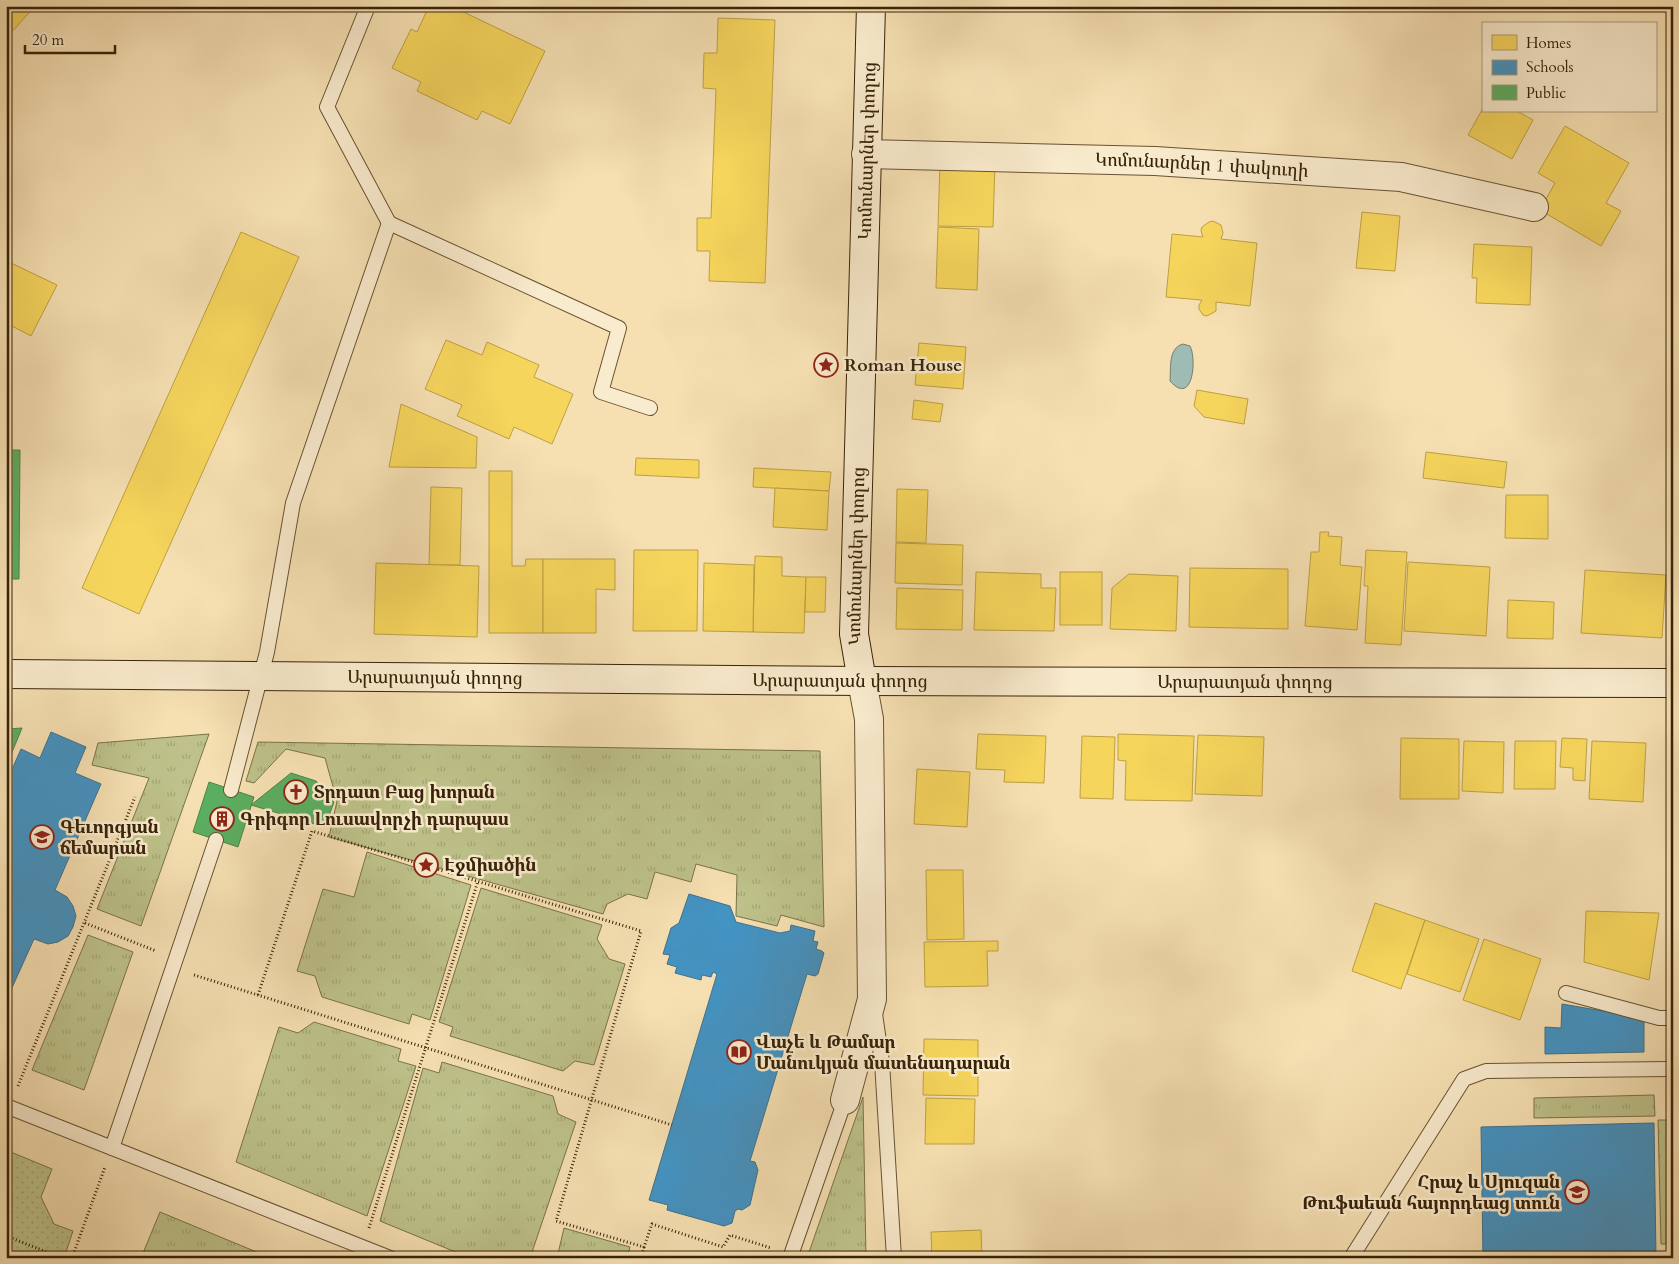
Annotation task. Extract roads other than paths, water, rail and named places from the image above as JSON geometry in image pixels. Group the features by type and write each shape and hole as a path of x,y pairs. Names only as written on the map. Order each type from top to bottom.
{"street":[{"name":"Կոմունարներ փողոց","path":"845,1100 872,999 869,719 854,634 870,6"},
{"name":"Կոմունարներ 1 փակուղի","path":"866,154 1155,161 1400,177 1534,207"},
{"name":"Արարատյան փողոց","path":"6,674 862,681 1673,684"}],"lane":[{"path":"368,6 326,107 389,223 619,328 601,392 650,408"},
{"path":"231,790 267,652 293,503 389,223"},
{"path":"112,1148 216,840"},
{"path":"1566,992 1659,1018 1673,1018"},
{"path":"872,999 882,1062 894,1258"},
{"path":"1352,1258 1464,1079 1486,1071 1673,1069"},
{"path":"790,1256 845,1100"},
{"path":"8,1107 390,1258"}],"water":[{"path":"1183,344 1190,346 1193,361 1191,378 1188,385 1184,388 1178,387 1170,381 1173,354 1178,346"}],"place":[{"name":"Roman House","path":"826,365"},
{"name":"Տրդատ Բաց խորան","path":"296,792"},
{"name":"Գրիգոր Լուսավորչի դարպաս","path":"222,819"},
{"name":"Գեւորգյան ճեմարան","path":"42,837"},
{"name":"Էջմիածին","path":"426,865"},
{"name":"Վաչե և Թամար Մանուկյան մատենադարան","path":"739,1052"},
{"name":"Հրաչ և Սյուզան Թուֆաեան հայորդեաց տուն","path":"1577,1192"}]}
